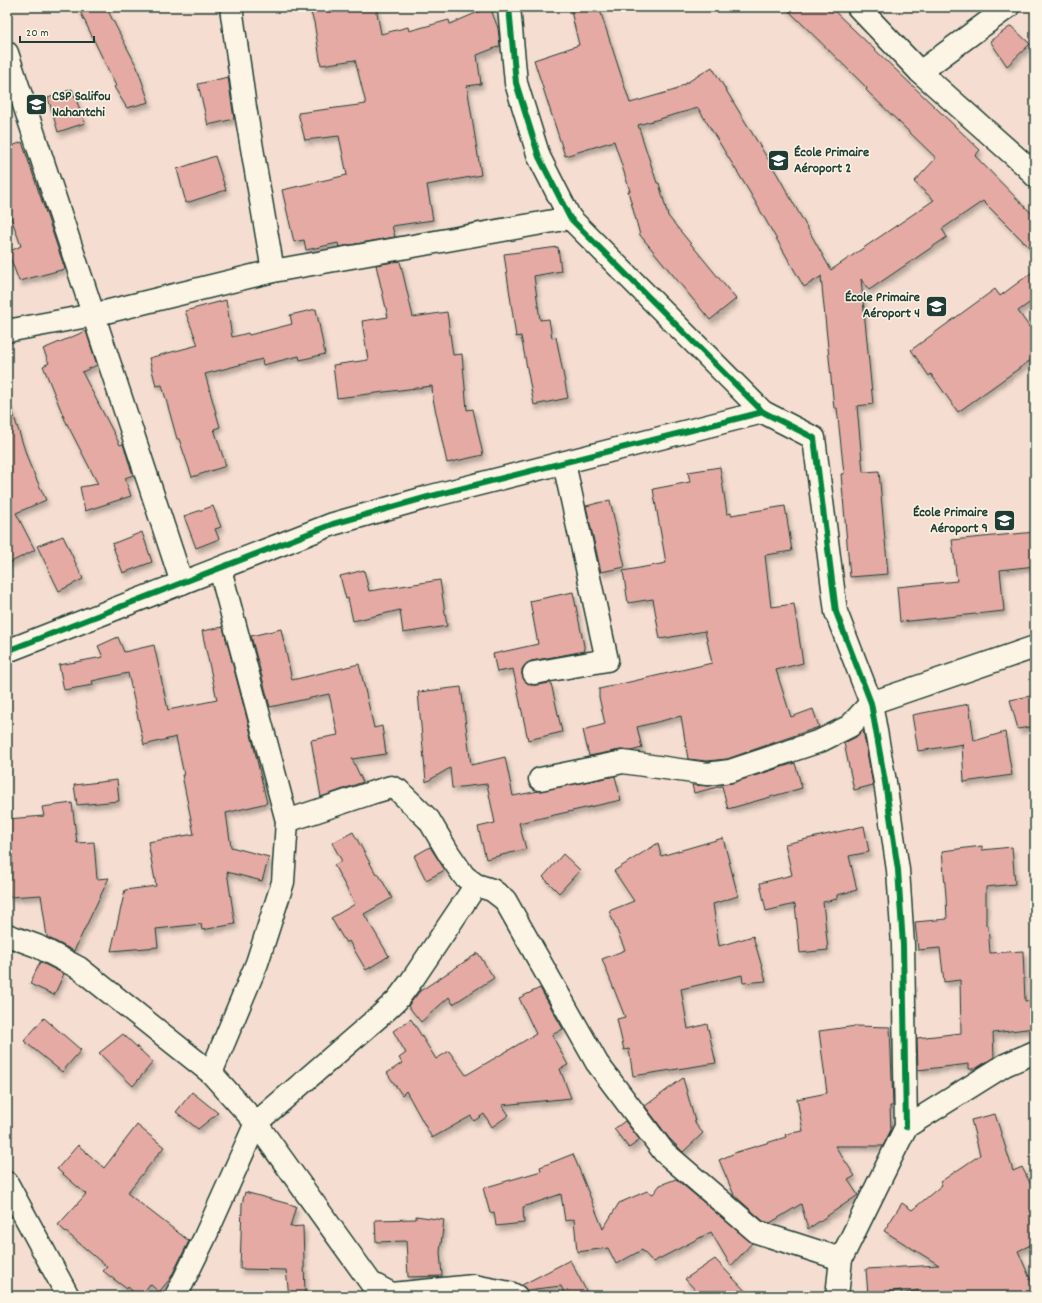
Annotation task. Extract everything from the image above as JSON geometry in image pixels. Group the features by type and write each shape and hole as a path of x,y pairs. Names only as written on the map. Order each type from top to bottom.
{"street":[{"path":"231,7 245,107 273,271"},
{"path":"509,7 516,83 539,157 570,218 763,412 814,438 836,612 871,703 885,782 898,870 903,946 906,1127 841,1259 837,1296"},
{"path":"858,7 920,72 1032,168"},
{"path":"920,72 1008,7"},
{"path":"7,53 182,583"},
{"path":"7,331 94,315 273,271 570,218"},
{"path":"7,652 333,524 428,497 763,412"},
{"path":"534,673 607,660 564,463"},
{"path":"211,1073 257,963 283,882 287,821 220,569"},
{"path":"540,779 623,762 707,774 730,771 820,741 850,726 871,703 1035,647"},
{"path":"287,821 391,787 398,790 429,820 464,876 476,885 492,890 505,900 597,1063 664,1152 757,1232 841,1259"},
{"path":"176,1296 204,1239 256,1123 397,1000 476,885"},
{"path":"7,935 37,946 79,968 211,1073 256,1123 371,1283 392,1294 474,1286 510,1293 516,1296"},
{"path":"906,1127 1005,1065 1035,1052"},
{"path":"7,1183 68,1296"}],"building":[{"path":"78,7 106,7 137,67 149,102 127,108 114,87 116,86"},
{"path":"309,7 376,7 381,34 408,27 409,31 449,20 450,24 490,7 498,28 500,46 477,55 481,84 467,86 481,175 427,185 433,220 392,226 395,237 339,247 338,243 306,250 304,240 294,242 282,190 347,175 339,136 305,140 298,113 366,104 355,60 321,65 314,22"},
{"path":"570,7 599,7 630,103 675,90 712,67 777,174 831,270 934,200 914,182 936,158 866,90 867,88 785,7 830,7 980,150 975,156 1035,217 1035,253 983,201 942,229 947,237 869,290 861,279 873,404 857,406 863,472 879,471 888,574 850,577 841,474 844,474 837,408 834,408 822,276 804,287 749,191 698,108 638,125 657,183 659,183 668,216 736,299 710,320 640,235 628,191 630,191 614,141 565,156 534,60 579,45"},
{"path":"1011,26 1030,44 1007,66 990,41"},
{"path":"228,77 234,119 208,125 198,84"},
{"path":"72,89 85,123 58,132 48,98"},
{"path":"22,142 65,269 19,281 8,252 21,246 7,206 7,148"},
{"path":"215,156 226,190 186,203 177,169"},
{"path":"558,247 561,271 534,276 540,320 549,319 552,338 556,337 568,398 534,405 521,336 516,337 504,254"},
{"path":"400,261 413,317 447,312 453,355 462,354 467,410 473,409 483,455 447,463 433,399 432,386 337,398 333,365 368,360 362,321 388,317 376,265"},
{"path":"1035,270 1035,299 1018,311 1035,335 1035,357 958,412 931,374 929,376 911,350 995,289 1000,296"},
{"path":"226,300 232,337 248,333 249,335 292,324 290,315 316,309 325,354 300,360 299,356 263,365 262,359 205,374 220,427 214,429 226,466 192,477 179,439 177,439 162,385 156,386 149,358 198,345 185,311"},
{"path":"86,331 97,365 82,372 120,445 123,444 133,475 125,478 131,496 85,511 80,487 98,484 65,420 43,366 49,363 43,349"},
{"path":"11,407 29,463 46,500 16,513 35,550 7,564 7,408"},
{"path":"720,467 727,514 731,513 731,515 785,506 792,551 765,555 771,607 794,604 803,663 776,670 791,717 813,709 819,727 727,759 707,761 688,759 681,716 637,727 642,748 631,751 620,750 589,756 583,730 605,724 599,697 599,689 712,663 705,631 660,639 653,599 628,603 623,571 666,563 653,489 690,482 688,472"},
{"path":"610,500 625,567 601,572 586,506"},
{"path":"213,506 221,527 215,529 219,539 196,548 184,516"},
{"path":"142,532 152,562 123,573 112,544"},
{"path":"1035,532 1035,566 1000,570 1004,611 900,622 897,587 957,581 952,540"},
{"path":"63,536 83,579 59,591 37,546"},
{"path":"364,570 369,591 440,580 447,626 403,633 400,610 353,621 348,598 346,599 340,576"},
{"path":"573,592 585,651 531,661 522,669 522,675 525,681 530,685 551,683 562,732 528,740 513,669 497,672 493,654 538,644 530,601"},
{"path":"223,627 250,730 267,803 226,813 231,847 269,857 262,881 227,872 235,924 202,930 201,924 156,929 158,947 111,951 125,890 156,886 148,842 194,834 182,775 184,775 176,737 144,745 128,673 92,681 93,685 64,690 59,665 103,657 98,646 118,637 124,652 154,645 168,710 217,700 202,631"},
{"path":"281,629 292,680 359,664 374,728 382,726 386,754 352,759 363,782 321,797 311,740 338,735 329,694 270,707 251,636"},
{"path":"461,687 471,765 505,757 513,796 615,776 621,800 519,823 526,849 486,859 478,827 495,823 487,784 452,788 450,768 426,782 418,692"},
{"path":"1035,695 1035,726 1018,729 1010,700"},
{"path":"969,704 974,741 1005,732 1012,775 964,782 962,744 918,751 912,715"},
{"path":"863,730 873,785 854,790 844,743 856,737"},
{"path":"795,763 802,788 728,809 722,786 694,793 692,785 708,786 732,783"},
{"path":"117,780 119,801 77,805 74,785"},
{"path":"72,803 77,843 94,842 97,879 109,878 74,951 47,937 41,895 9,897 7,874 7,819 44,816 42,807"},
{"path":"864,826 869,852 849,856 857,890 837,895 837,899 823,902 828,950 800,953 795,904 766,911 760,883 792,875 785,844"},
{"path":"353,832 376,874 378,873 392,898 364,914 389,956 366,970 349,941 346,943 331,918 355,904 334,865 342,861 332,843"},
{"path":"723,838 738,896 713,904 719,946 753,936 766,981 743,983 742,975 681,989 688,1029 707,1024 716,1063 633,1076 629,1049 624,1050 617,1019 625,1017 602,959 625,950 609,911 634,901 614,871 658,843 661,856"},
{"path":"982,846 982,850 1012,847 1015,884 986,887 986,925 988,925 990,953 1023,951 1025,1001 1035,1000 1035,1028 993,1033 994,1057 975,1069 969,1069 969,1064 918,1070 917,1038 961,1033 960,980 944,982 940,948 918,950 915,922 947,919 942,851"},
{"path":"430,847 445,870 426,880 414,856"},
{"path":"563,854 580,870 559,893 543,877"},
{"path":"478,953 494,978 453,1004 449,997 421,1022 408,1006 420,991"},
{"path":"40,962 64,974 54,995 30,984"},
{"path":"540,988 563,1029 552,1035 568,1065 560,1069 571,1098 502,1105 509,1115 492,1127 484,1114 474,1121 471,1116 432,1138 406,1091 402,1095 387,1073 402,1063 399,1058 406,1053 393,1031 411,1019 436,1059 449,1051 466,1075 536,1034 519,998"},
{"path":"44,1018 81,1050 62,1072 24,1041"},
{"path":"856,1026 890,1027 893,1106 890,1106 891,1130 883,1146 835,1146 855,1176 848,1180 858,1195 808,1229 801,1204 770,1223 763,1221 734,1195 719,1160 737,1152 786,1137 785,1134 803,1131 797,1099 827,1093 819,1031"},
{"path":"123,1034 153,1062 133,1086 99,1053"},
{"path":"683,1078 696,1125 703,1133 683,1152 669,1138 645,1106"},
{"path":"192,1092 218,1113 198,1129 176,1112"},
{"path":"995,1114 1013,1171 1022,1167 1035,1193 1035,1243 1018,1251 1035,1290 1035,1296 918,1296 918,1290 902,1294 901,1290 868,1295 866,1269 939,1265 884,1231 902,1203 912,1210 942,1185 940,1182 980,1155 971,1120"},
{"path":"625,1121 640,1140 629,1148 614,1129"},
{"path":"137,1125 164,1147 127,1193 189,1241 170,1279 159,1292 150,1284 141,1296 138,1296 128,1287 127,1289 103,1271 107,1267 58,1225 86,1194 57,1169 78,1145 104,1168"},
{"path":"573,1154 603,1229 619,1203 647,1191 653,1194 660,1185 676,1179 752,1243 731,1266 711,1232 653,1262 642,1250 616,1264 608,1248 577,1252 574,1219 565,1221 561,1194 523,1207 524,1223 496,1226 494,1212 490,1213 483,1188 541,1171 540,1167"},
{"path":"245,1192 296,1206 290,1227 303,1226 305,1296 289,1296 286,1270 240,1269 242,1204"},
{"path":"416,1216 444,1220 440,1252 442,1276 408,1277 406,1241 376,1242 375,1220 416,1219"},
{"path":"715,1259 750,1296 701,1296 685,1279"},
{"path":"570,1260 589,1296 566,1296 561,1286 527,1290 522,1285"}],"cycle path":[{"path":"509,7 516,83 539,157 570,218 763,412 814,438 836,612 871,703 885,782 898,870 903,945 906,1127"},
{"path":"7,651 333,524 428,497 763,412"}],"place":[{"name":"CSP Salifou Nahantchi","path":"37,105"},
{"name":"École Primaire Aéroport 2","path":"779,161"},
{"name":"École Primaire Aéroport 4","path":"936,306"},
{"name":"École Primaire Aéroport 9","path":"1004,521"}]}
